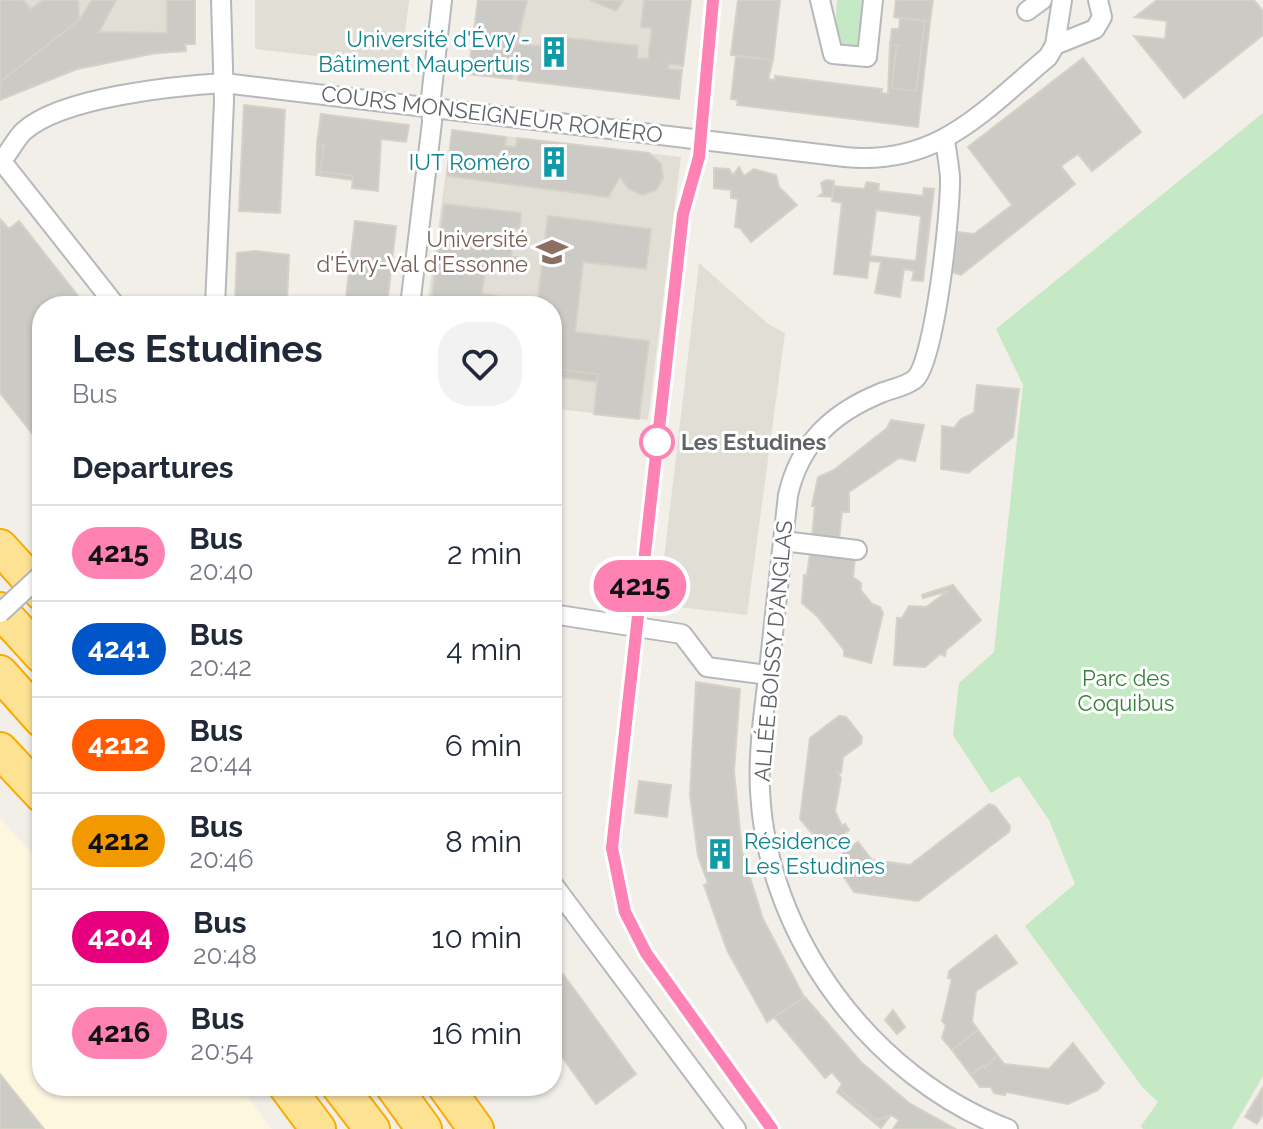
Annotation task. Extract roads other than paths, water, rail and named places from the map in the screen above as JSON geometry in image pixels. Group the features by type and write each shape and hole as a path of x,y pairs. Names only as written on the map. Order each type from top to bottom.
{"highway":[{"path":"0,547 32,582"},
{"path":"0,612 32,646"},
{"path":"0,673 32,709"},
{"path":"0,750 32,784"},
{"path":"293,1096 318,1129"},
{"path":"347,1096 372,1129"},
{"path":"400,1096 424,1129"},
{"path":"452,1096 476,1129"}],"street":[{"path":"215,296 224,83 221,0"},
{"path":"411,296 442,0"},
{"path":"820,0 833,54 867,57 873,0"},
{"name":"COURS MONSEIGNEUR ROMÉRO","path":"1,160 24,131 90,102 153,89 224,83 432,115 871,159 905,155 945,141 1048,57 1068,29 1058,11 1062,0"},
{"path":"1068,29 1086,34 1095,29 1102,17 1103,1"},
{"name":"ALLÉE BOISSY D'ANGLAS","path":"945,141 950,179 939,287 933,335 917,377 904,386 847,409 805,447 794,469 760,747 760,793 780,891 826,983 849,1013 902,1067 941,1094 1008,1129"},
{"path":"1,160 108,296"},
{"path":"783,541 857,550"},
{"path":"0,612 32,583"},
{"path":"562,616 682,634 707,667 768,675"},
{"path":"562,896 736,1129"}],"place":[{"name":"Université d'Évry - Bâtiment Maupertuis","path":"554,52"},
{"name":"IUT Roméro","path":"554,162"},
{"name":"Université d'Évry-Val d'Essonne","path":"552,252"},
{"name":"Les Estudines","path":"657,442"},
{"name":"Résidence Les Estudines","path":"720,854"}],"park label":[{"name":"Parc des Coquibus","path":"1126,690"}]}
